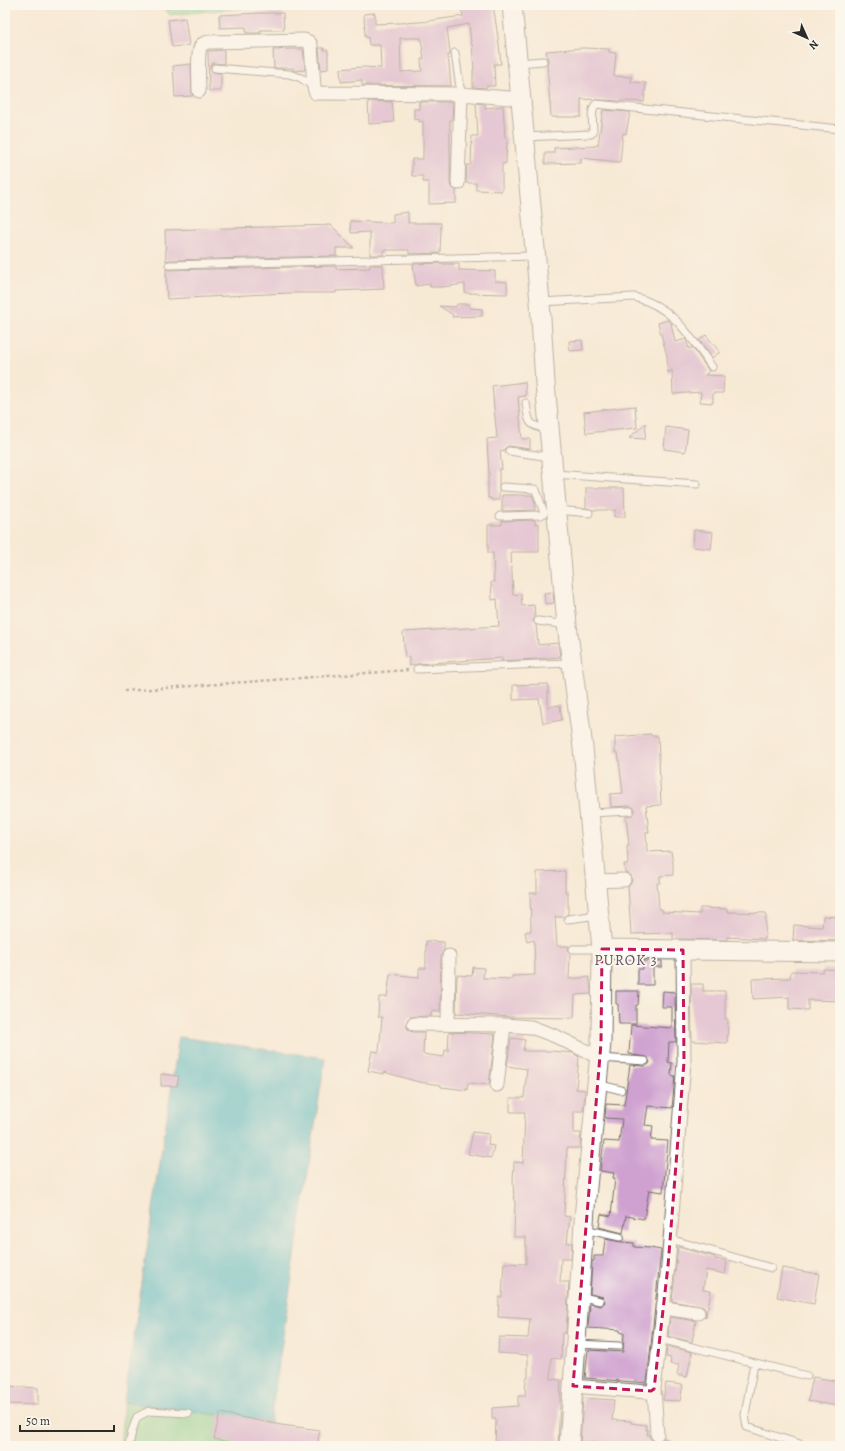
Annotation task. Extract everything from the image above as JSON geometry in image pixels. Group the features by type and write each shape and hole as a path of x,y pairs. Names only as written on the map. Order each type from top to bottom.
{"street":[{"path":"512,5 536,256 545,383 553,466 551,505 583,748 602,949 601,1043 584,1229 569,1446"},
{"path":"199,91 199,54 200,46 203,44 209,42 304,40 309,42 311,45 314,91 316,93 461,94 521,99"},
{"path":"458,183 461,94"},
{"path":"595,881 624,880"},
{"path":"602,949 840,952"},
{"path":"657,1434 654,1389 664,1308 684,1062 683,950"},
{"path":"448,1024 449,956"},
{"path":"414,1024 504,1025 531,1027 555,1036 600,1058"},
{"path":"497,1085 504,1025"},
{"path":"664,1308 698,1313"},
{"path":"573,1386 647,1392 654,1389"}],"lane":[{"path":"455,53 461,94"},
{"path":"517,63 543,61"},
{"path":"215,68 289,74 301,78 314,87"},
{"path":"524,137 591,134 593,132 592,111 596,104 840,129"},
{"path":"169,265 536,256"},
{"path":"540,302 634,297 645,299 664,310 683,328 712,367"},
{"path":"526,404 530,423 534,426 550,430"},
{"path":"509,451 553,466 697,484"},
{"path":"504,487 534,489 551,505 589,513"},
{"path":"500,516 541,516 551,505"},
{"path":"538,621 567,625"},
{"path":"417,669 572,663"},
{"path":"589,813 630,811"},
{"path":"568,919 599,914"},
{"path":"573,949 602,949"},
{"path":"600,1058 645,1061"},
{"path":"597,1084 621,1090"},
{"path":"584,1229 620,1237"},
{"path":"670,1239 771,1268"},
{"path":"579,1296 600,1301"},
{"path":"660,1339 807,1376"},
{"path":"575,1344 619,1346"},
{"path":"754,1363 745,1415 747,1427 803,1445"},
{"path":"129,1446 137,1417 149,1411 188,1413"}],"path":[{"path":"124,691 417,669"}],"highlighted area":[{"path":"602,949 683,950 684,1062 668,1266 654,1389 651,1391 573,1386 601,1043"}],"green space":[{"path":"161,5 269,5 170,15"},
{"path":"124,1402 270,1422 267,1446 120,1446"}],"water":[{"path":"179,1037 325,1058 270,1422 124,1402"}],"building":[{"path":"471,5 493,5 501,64 494,64 495,86 486,86 486,88 473,87 474,70 469,24 447,28 450,52 450,55 448,55 451,86 362,85 362,80 341,82 340,69 362,67 381,68 380,45 369,45 368,37 365,37 364,14 375,13 375,24 421,22 463,16 461,7","holes":["400,38 421,38 424,59 421,59 422,71 401,72"]},
{"path":"283,13 284,30 260,30 261,33 246,33 246,27 220,28 219,15"},
{"path":"185,18 189,45 172,47 168,20"},
{"path":"319,48 328,50 328,69 321,70"},
{"path":"583,48 609,49 609,52 616,53 614,76 632,77 631,82 646,83 644,102 581,99 581,117 551,117 548,61 546,51"},
{"path":"303,49 305,70 295,71 293,68 274,68 273,50"},
{"path":"224,50 224,64 213,63 210,67 213,72 221,74 221,91 209,91 208,51"},
{"path":"191,64 192,96 175,97 173,66"},
{"path":"368,101 392,102 394,122 369,124"},
{"path":"419,102 453,102 452,120 450,120 450,183 451,187 456,190 456,203 429,204 429,182 423,182 423,176 412,176 412,159 423,159 423,121 419,122 419,119 414,120 414,109 419,109"},
{"path":"476,103 485,104 485,108 503,106 505,138 507,138 506,163 502,164 502,191 476,190 476,183 466,183 467,165 471,165 472,136 478,136"},
{"path":"603,110 630,112 626,134 623,133 620,162 581,158 581,163 545,164 545,153 554,153 554,148 598,145"},
{"path":"408,212 408,223 441,223 440,253 409,254 409,250 383,250 383,255 370,255 370,232 351,233 350,221 393,223 393,214"},
{"path":"331,225 354,248 336,248 336,256 166,261 165,230"},
{"path":"413,264 459,264 459,270 495,271 495,281 507,282 507,294 465,293 465,284 441,287 430,287 430,284 416,286"},
{"path":"370,265 383,265 384,289 336,291 336,293 288,293 167,299 166,269 336,266 336,269 370,268"},
{"path":"457,304 469,304 469,308 482,309 482,316 452,317 453,315 439,306 456,307"},
{"path":"668,320 671,323 675,342 686,339 689,349 692,347 709,371 705,375 724,376 723,393 713,393 713,403 700,402 701,392 673,394 672,370 668,373 667,356 658,323"},
{"path":"706,335 720,352 712,358 699,340"},
{"path":"582,340 583,350 570,351 569,341"},
{"path":"525,382 526,396 518,397 522,439 530,439 530,449 509,446 500,451 502,469 499,469 499,500 491,500 491,498 488,498 489,476 487,439 497,438 492,386"},
{"path":"635,406 637,428 586,433 584,412"},
{"path":"646,423 645,439 629,438"},
{"path":"666,427 688,430 685,452 664,449"},
{"path":"586,488 624,488 625,517 614,517 615,510 593,510 586,508"},
{"path":"502,495 532,495 535,502 535,510 502,511"},
{"path":"535,520 535,524 539,524 539,552 511,552 513,595 521,594 522,606 534,605 535,617 533,621 536,625 538,645 558,643 560,657 502,661 502,658 417,664 409,666 409,657 405,658 403,632 499,626 497,599 492,600 491,582 494,582 493,553 488,553 488,525 502,525 502,521"},
{"path":"694,530 713,532 711,549 693,547"},
{"path":"553,592 554,603 545,604 544,593"},
{"path":"548,684 548,707 560,705 562,720 543,723 539,699 513,700 513,685"},
{"path":"651,734 651,736 658,736 661,805 646,806 649,832 646,832 647,852 671,851 673,864 673,875 660,876 660,883 657,883 659,909 662,909 662,912 700,914 700,908 728,909 728,912 766,913 765,939 727,937 727,940 673,939 673,933 631,934 628,887 632,879 631,875 625,872 624,864 628,864 627,845 629,845 626,816 632,815 635,810 630,806 611,807 610,794 623,793 618,753 615,753 615,737"},
{"path":"565,871 565,892 568,892 568,914 563,917 555,917 557,946 569,946 569,979 589,977 591,991 591,994 575,995 574,1018 510,1017 456,1013 457,975 472,976 473,967 484,968 483,978 512,979 512,976 535,975 534,940 527,942 525,932 531,931 530,893 537,893 537,872"},
{"path":"823,916 840,917 840,941 793,940 794,925 822,927"},
{"path":"426,941 444,942 444,950 441,956 440,1012 432,1011 431,1016 410,1017 407,1020 407,1028 414,1032 424,1032 423,1054 444,1057 445,1050 448,1051 449,1032 495,1034 489,1085 468,1083 467,1090 441,1087 441,1085 419,1082 384,1072 384,1074 368,1071 372,1051 379,1052 382,1017 378,1017 379,997 387,997 390,974 419,977 419,968 426,968"},
{"path":"643,961 662,961 662,967 653,967 653,985 638,985 638,969 643,969"},
{"path":"823,969 840,970 840,1001 808,1000 808,1010 789,1009 789,997 753,999 752,979 790,978 791,971 823,972"},
{"path":"691,984 703,984 703,991 725,991 725,1019 728,1019 727,1043 692,1041"},
{"path":"616,991 639,991 638,1005 636,1005 636,1024 619,1024"},
{"path":"663,991 675,992 676,1042 669,1042 668,1062 672,1063 671,1075 675,1076 672,1108 648,1106 645,1125 653,1126 651,1140 668,1141 663,1192 649,1190 644,1219 626,1216 623,1233 599,1227 601,1214 611,1216 615,1178 613,1178 614,1173 600,1171 604,1141 619,1142 622,1119 605,1118 606,1104 624,1105 630,1065 645,1066 650,1062 647,1057 629,1054 631,1025 672,1028 672,1007 662,1007"},
{"path":"511,1038 525,1040 523,1051 573,1053 579,1057 576,1089 585,1090 583,1111 574,1111 574,1133 581,1133 580,1148 567,1148 564,1216 570,1217 567,1243 572,1243 571,1259 561,1259 560,1282 569,1282 566,1333 562,1333 561,1359 551,1358 551,1379 561,1380 558,1446 495,1446 496,1419 492,1419 492,1408 518,1406 518,1396 525,1396 526,1378 528,1378 528,1355 498,1353 499,1337 528,1338 530,1319 498,1317 499,1297 502,1297 504,1263 526,1264 526,1237 514,1237 515,1201 513,1180 514,1162 523,1163 525,1112 510,1112 510,1098 524,1098 527,1069 507,1066"},
{"path":"161,1074 179,1076 177,1086 161,1086"},
{"path":"473,1132 489,1134 488,1145 494,1146 491,1158 468,1154"},
{"path":"605,1239 634,1243 634,1247 661,1250 647,1383 585,1378 588,1350 623,1352 624,1333 620,1332 620,1330 588,1328 590,1304 601,1306 605,1302 603,1297 590,1294 592,1261 594,1261 594,1256 603,1256"},
{"path":"678,1247 715,1257 715,1259 727,1261 725,1274 706,1270 703,1290 711,1291 706,1317 706,1310 703,1307 672,1301"},
{"path":"782,1268 819,1274 814,1304 777,1297"},
{"path":"670,1317 696,1321 692,1342 668,1336"},
{"path":"667,1346 692,1352 687,1377 677,1375 679,1365 670,1364 671,1358 666,1357"},
{"path":"813,1377 837,1381 835,1391 840,1392 838,1406 808,1401"},
{"path":"666,1383 683,1385 680,1401 663,1400"},
{"path":"7,1386 38,1388 38,1405 8,1404"},
{"path":"583,1398 614,1400 612,1420 631,1421 631,1423 646,1425 646,1430 648,1430 647,1435 649,1435 651,1439 657,1442 664,1438 670,1440 670,1446 629,1443 629,1446 612,1446 612,1444 580,1442"},
{"path":"220,1413 281,1425 320,1430 317,1446 249,1446 214,1439"}],"district":[{"name":"PUROK 3","path":"626,960"}]}
